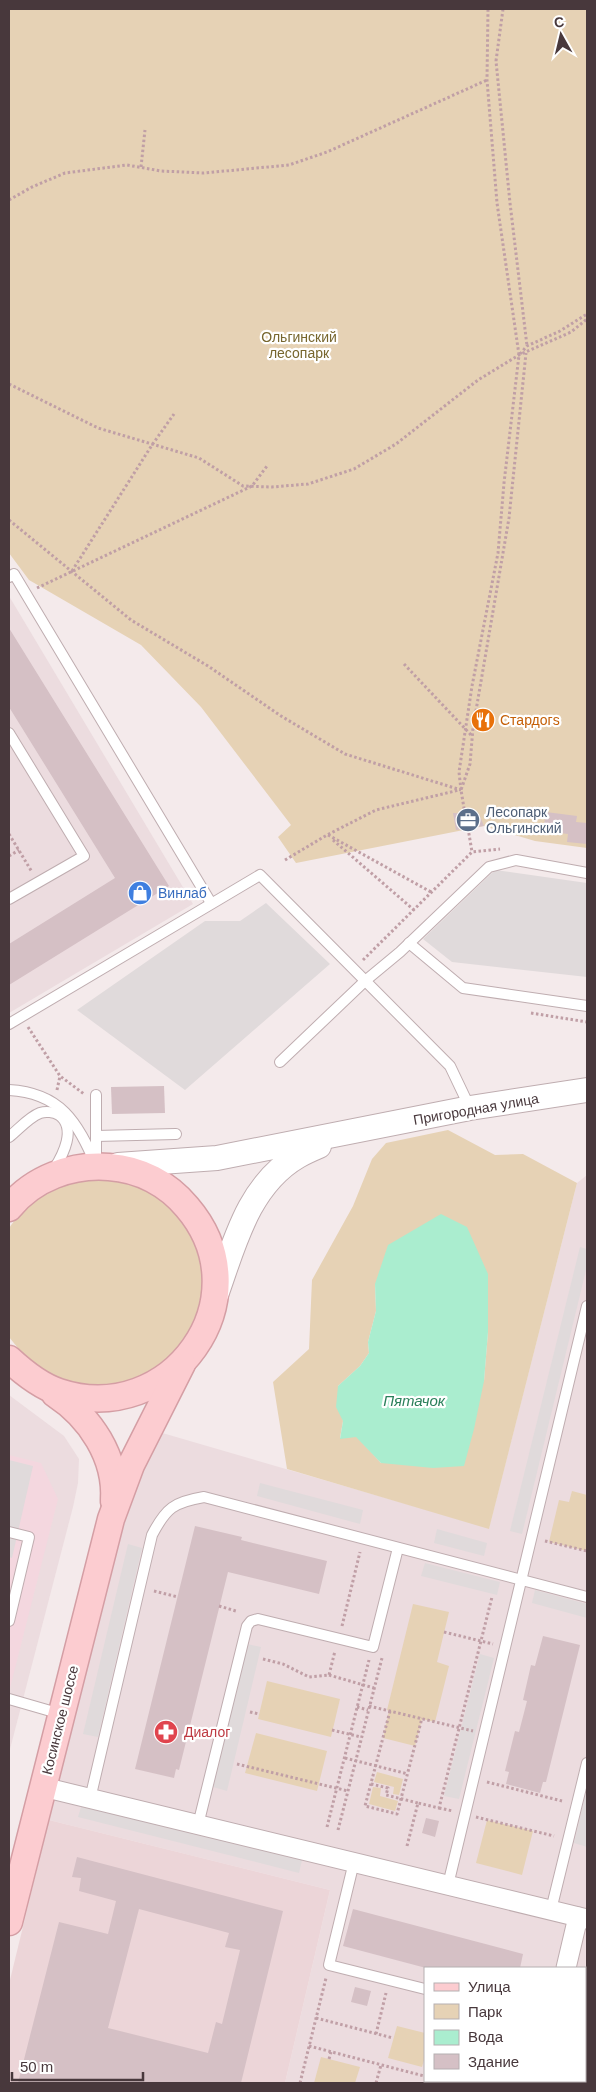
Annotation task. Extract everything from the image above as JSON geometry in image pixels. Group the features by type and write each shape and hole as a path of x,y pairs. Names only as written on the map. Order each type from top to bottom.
{"main road":[{"path":"9,1208 31,1187 50,1176 72,1168 118,1167 140,1173 161,1184 194,1215 205,1234 212,1256 215,1279 214,1302 208,1324 198,1344 182,1364 166,1378 146,1389 125,1396 101,1399 78,1398 57,1392 18,1366"},
{"name":"Косинское шоссе","path":"9,1922 112,1519 131,1465 182,1364"},
{"name":"Косинское шоссе","path":"18,1366 68,1402 82,1416 105,1452 114,1483 112,1519"}],"street":[{"name":"Пригородная улица","path":"366,1130 470,1108 587,1090"},
{"path":"96,1166 216,1158 366,1130"},
{"path":"214,1302 243,1220 259,1192 297,1156 324,1144 366,1130"},
{"path":"43,1787 583,1918 566,1967"}],"lane":[{"path":"10,572 26,594 211,903"},
{"path":"9,733 84,856 9,899"},
{"path":"280,1062 366,981 409,944 489,867 516,860 587,873"},
{"path":"9,1024 260,874 450,1066 470,1108"},
{"path":"409,944 463,988 587,1006"},
{"path":"9,1090 54,1103 65,1112 81,1133 96,1166"},
{"path":"96,1099 96,1166"},
{"path":"9,1137 40,1113 54,1113 60,1116 68,1131 67,1141 59,1162 50,1176"},
{"path":"96,1136 176,1134"},
{"path":"448,1885 587,1306"},
{"path":"90,1799 152,1535 161,1516 181,1501 204,1497 587,1597"},
{"path":"9,1532 29,1537 9,1621"},
{"path":"198,1825 244,1634 251,1621 258,1619 373,1647 398,1548"},
{"path":"9,1699 62,1714"},
{"path":"551,1910 587,1763"},
{"path":"354,1862 329,1965 424,1989"}],"path":[{"path":"465,814 459,772 498,553 519,355 497,203 487,80 488,9"},
{"path":"503,9 496,60 527,346"},
{"path":"9,200 32,187 65,173 127,165 161,171 204,173 289,166 335,148 487,80"},
{"path":"140,167 145,130"},
{"path":"9,384 98,428 199,458 243,486 272,487 308,484 354,469 396,444 478,380 553,337 587,314"},
{"path":"519,355 527,346 571,332 587,320"},
{"path":"461,790 470,764 472,736 509,518 526,353"},
{"path":"515,384 523,384"},
{"path":"71,572 152,445 174,414"},
{"path":"26,594 252,486 267,466"},
{"path":"9,520 131,620 208,666 281,716 345,754 461,790"},
{"path":"404,664 472,736"},
{"path":"285,860 327,835 376,810 461,790"},
{"path":"468,828 472,852"},
{"path":"9,834 32,873"},
{"path":"327,835 431,892"},
{"path":"327,835 414,910"},
{"path":"9,856 18,850"},
{"path":"21,1016 60,1076 96,1099"},
{"path":"532,1537 587,1551"},
{"path":"154,1591 178,1597"},
{"path":"439,1808 492,1597"},
{"path":"219,1606 236,1611"},
{"path":"444,1632 506,1647"},
{"path":"327,1827 373,1647"},
{"path":"338,1830 382,1657"},
{"path":"329,1675 374,1688"},
{"path":"357,1707 390,1710 485,1734"},
{"path":"390,1710 365,1806 398,1814 422,1718"},
{"path":"250,1712 259,1714"},
{"path":"332,1730 361,1737"},
{"path":"345,1758 408,1774"},
{"path":"237,1764 348,1791"},
{"path":"474,1779 562,1801"},
{"path":"371,1784 388,1788 386,1795 554,1836"},
{"path":"407,1846 418,1803"},
{"path":"300,2083 329,1965"},
{"path":"376,2034 389,1980"},
{"path":"316,2018 393,2038"},
{"path":"309,2046 424,2076"},
{"path":"329,2059 331,2052"},
{"path":"376,2083 381,2065"}],"shaded area":[{"path":"9,596 193,904 9,1013"},
{"path":"495,870 587,883 587,977 452,962 423,939"},
{"path":"266,903 330,964 185,1090 77,1010 205,921 240,921"},
{"path":"587,1175 587,2080 586,2083 285,2083 330,1890 49,1820 120,1532 139,1475 159,1432 489,1528 577,1183"},
{"path":"580,1247 587,1249 587,1266 522,1534 510,1531"},
{"path":"9,1395 64,1436 79,1459 78,1483 73,1507 9,1753"},
{"path":"9,1455 41,1463 58,1499 10,1688 9,1687"},
{"path":"9,1460 33,1466 12,1558 9,1557"},
{"path":"260,1483 363,1510 360,1524 257,1496"},
{"path":"437,1529 487,1543 484,1556 434,1543"},
{"path":"128,1544 142,1548 98,1737 83,1734"},
{"path":"425,1563 500,1582 497,1595 421,1576"},
{"path":"535,1590 587,1604 587,1618 532,1603"},
{"path":"247,1644 261,1647 227,1791 213,1787"},
{"path":"480,1654 494,1658 459,1799 444,1796"},
{"path":"587,1787 587,1847 574,1843"},
{"path":"82,1804 302,1860 299,1873 78,1817"},
{"path":"49,1820 330,1890 285,2083 9,2083 9,1984"}],"green space":[{"name":"Ольгинский лесопарк","path":"9,9 587,9 587,848 535,841 484,826 296,863 278,837 291,825 201,707 141,645 29,580 9,553"},
{"path":"448,1130 495,1155 523,1154 577,1183 489,1529 287,1469 273,1382 309,1349 312,1280 353,1206 372,1159 386,1143","holes":["488,1274 488,1332 484,1381 381,1463 356,1436 340,1438 343,1421 338,1386 360,1366 369,1353 368,1342 376,1311 375,1284"]},
{"path":"96,1178 135,1184 154,1194 171,1207 194,1239 204,1279 196,1320 174,1355 141,1378 101,1387 61,1380 42,1371 26,1358 9,1337 9,1228 23,1209 54,1187"},
{"path":"572,1491 587,1495 587,1551 549,1542 559,1500 569,1502"},
{"path":"413,1604 449,1612 437,1662 449,1666 435,1722 422,1719 415,1746 383,1738 389,1711 387,1710"},
{"path":"267,1681 340,1699 331,1737 258,1719"},
{"path":"256,1733 327,1751 317,1791 245,1773"},
{"path":"377,1772 403,1779 399,1795 393,1794 394,1787 374,1782"},
{"path":"373,1787 381,1788 380,1796 398,1801 395,1811 369,1804"},
{"path":"487,1820 533,1831 522,1875 476,1863"},
{"path":"397,2026 424,2033 424,2060 422,2067 388,2058"},
{"path":"321,2057 360,2067 355,2083 314,2083"}],"water":[{"name":"Пятачок","path":"441,1214 467,1227 488,1274 488,1332 484,1381 474,1429 464,1466 433,1468 381,1463 356,1437 340,1439 343,1421 336,1407 338,1386 360,1366 369,1353 368,1342 376,1311 375,1284 388,1245"}],"building":[{"path":"9,628 169,886 9,985 9,944 115,878 9,707"},
{"path":"546,812 577,816 576,822 587,823 587,844 567,842 568,834 543,831"},
{"name":"Лесопарк Ольгинский","path":"453,813 479,814 484,826 456,830"},
{"path":"164,1086 165,1113 112,1114 111,1087"},
{"path":"195,1526 242,1537 241,1540 327,1561 319,1594 228,1572 179,1770 176,1769 174,1778 135,1769"},
{"path":"543,1636 580,1645 546,1782 543,1782 540,1793 506,1784 509,1772 505,1771 515,1731 519,1732 527,1701 523,1700 531,1665 535,1666"},
{"path":"426,1818 439,1821 435,1837 422,1833"},
{"path":"77,1857 283,1911 241,2083 18,2083 59,1922 108,1934 116,1901 79,1891 81,1878 72,1877","holes":["139,1909 229,1933 225,1947 240,1950 222,2024 216,2022 208,2053 108,2028"]},
{"path":"353,1909 523,1954 520,1967 424,1967 343,1946"},
{"path":"355,1987 371,1991 367,2006 351,2002"}],"place":[{"name":"Стардогs","path":"483,720"},
{"name":"Лесопарк Ольгинский","path":"468,820"},
{"name":"Винлаб","path":"140,893"},
{"name":"Диалог","path":"166,1732"}]}
